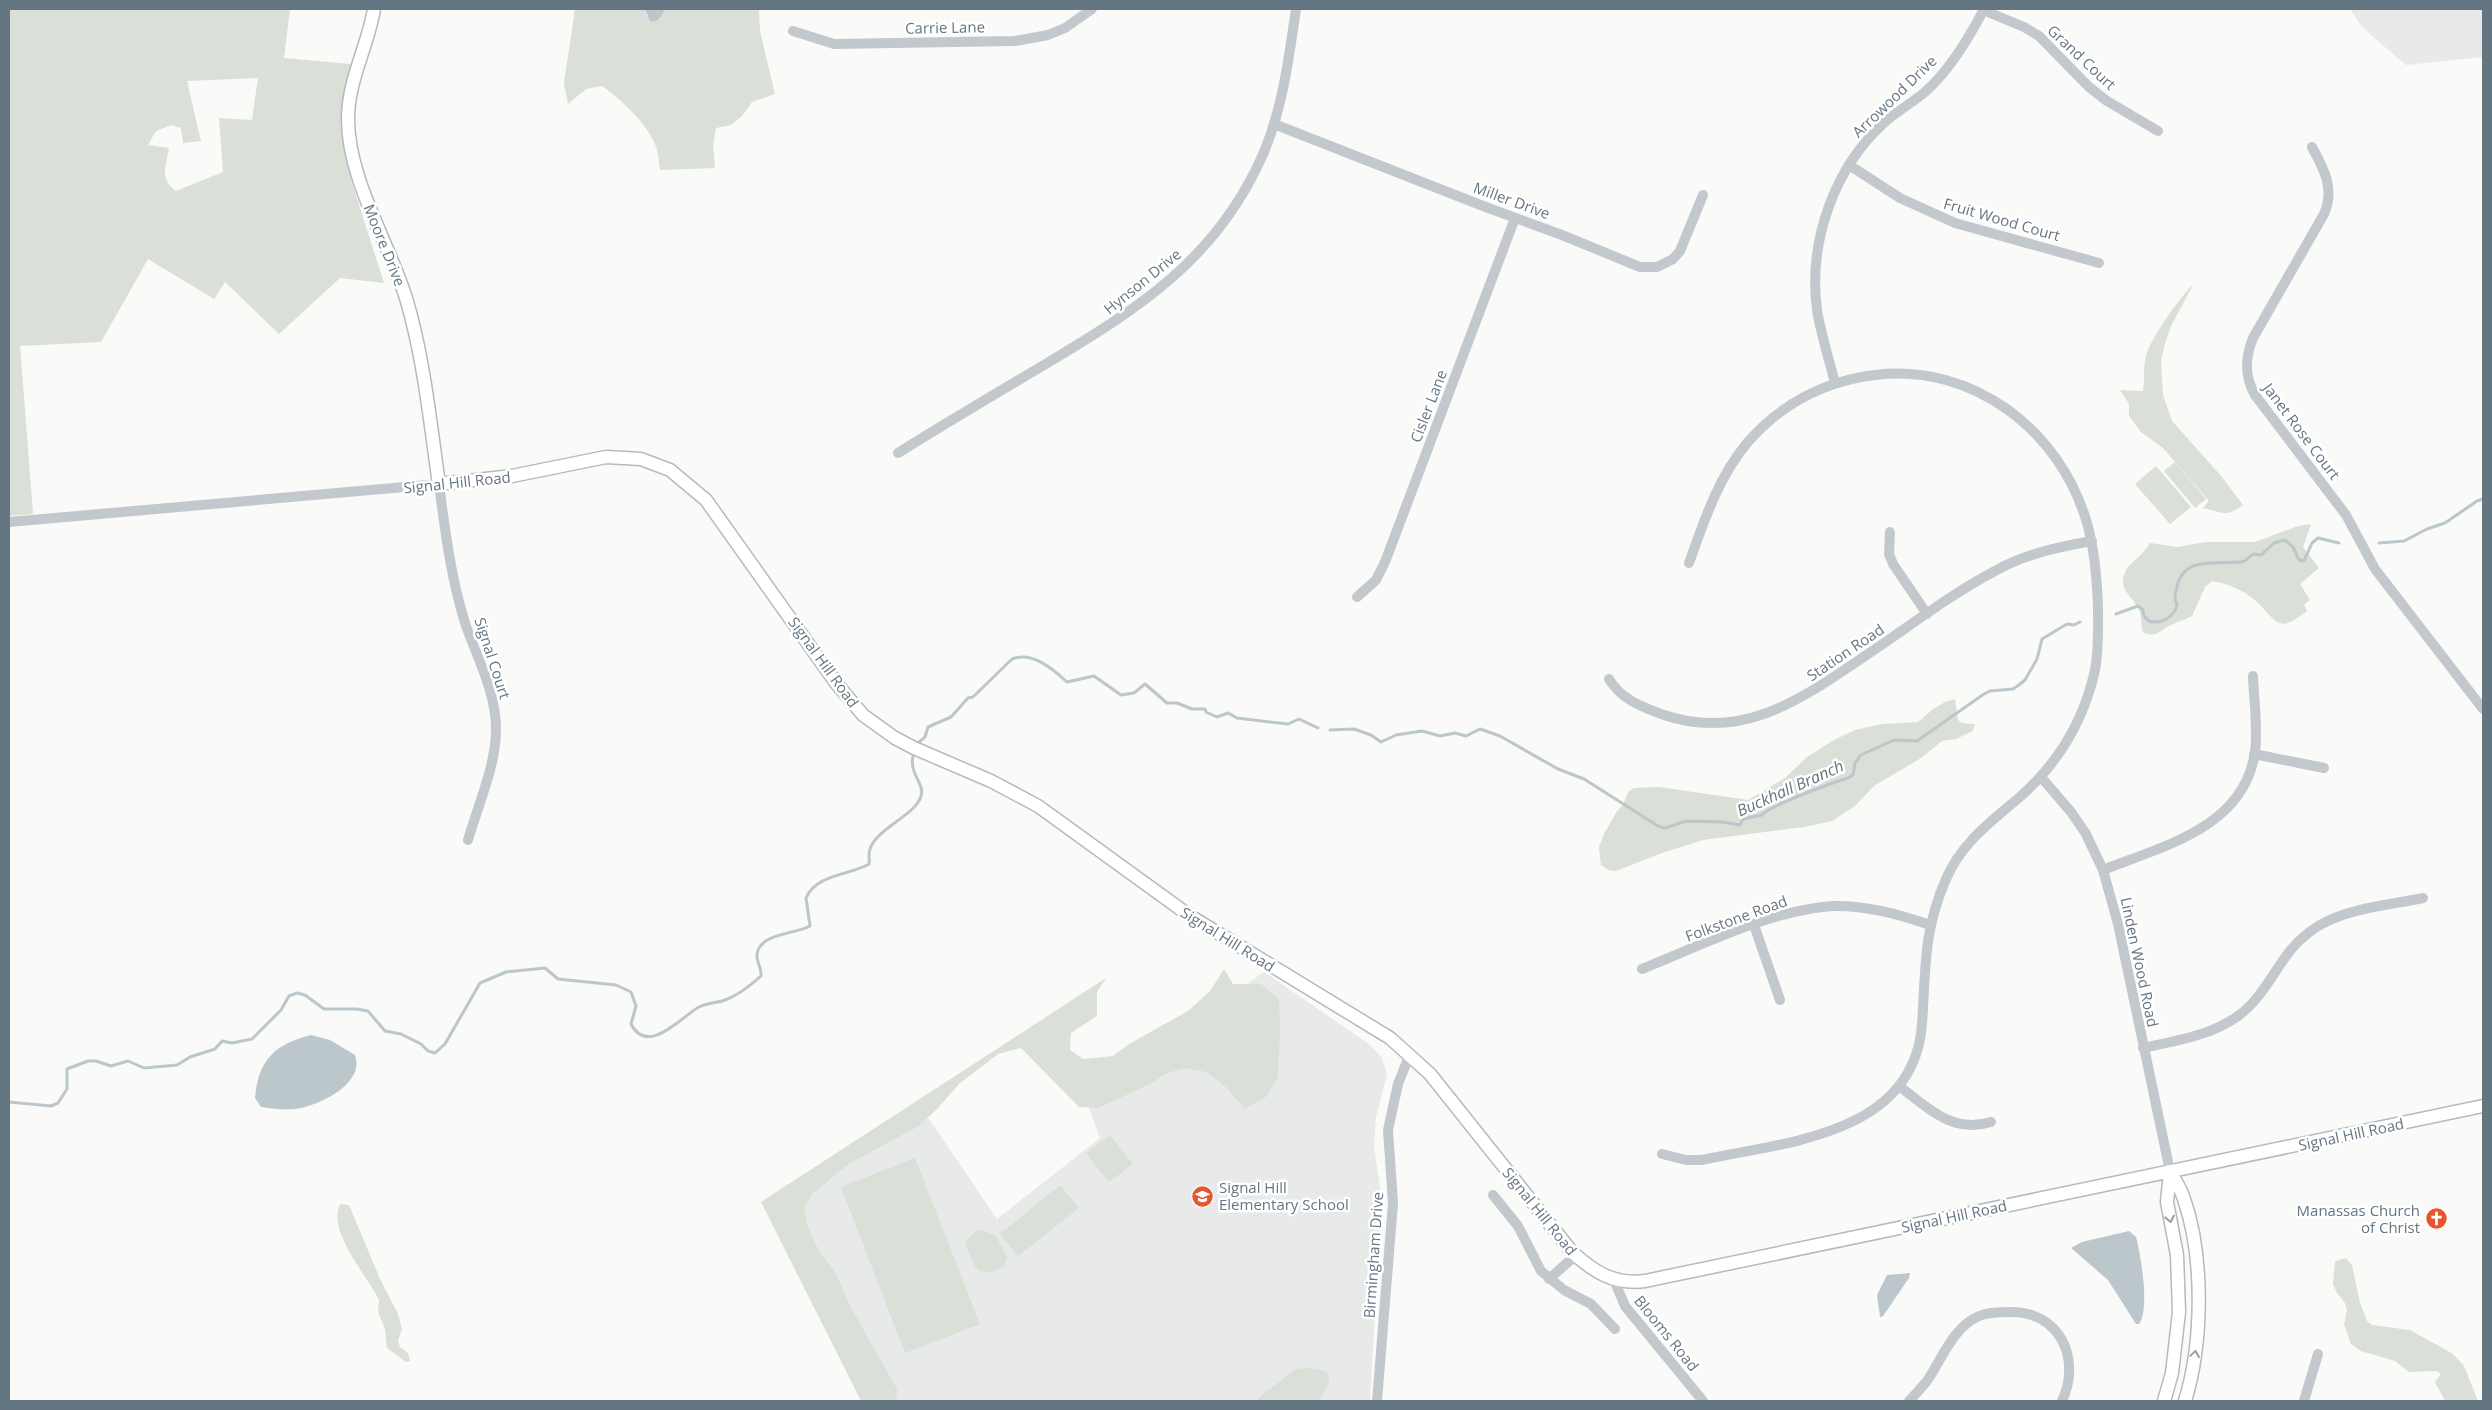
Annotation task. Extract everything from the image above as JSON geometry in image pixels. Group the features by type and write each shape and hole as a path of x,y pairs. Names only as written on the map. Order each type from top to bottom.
{"main road":[{"name":"Moore Drive","path":"374,9 352,83 349,110 350,139 366,198 396,269 411,318 421,363 439,484"},
{"name":"Signal Hill Road","path":"439,484 512,476 606,457 641,459 670,470 706,500 840,688 851,702 878,727 914,748 990,781 1038,806 1190,916 1231,943 1372,1026 1410,1054 1430,1074 1576,1255 1601,1276 1614,1280 1629,1282 1645,1281 2483,1106"},
{"path":"2164,1401 2172,1373 2180,1312 2177,1255 2166,1202 2170,1171"},
{"path":"2170,1171 2184,1198 2194,1248 2197,1280 2196,1340 2185,1401"}],"street":[{"name":"Carrie Lane","path":"793,30 834,44 1015,41 1048,35 1064,28 1092,9"},
{"name":"Hynson Drive","path":"898,453 1111,325 1178,274 1209,242 1241,198 1264,151 1274,124 1287,72 1296,9"},
{"name":"Grand Court","path":"1984,10 2024,27 2039,36 2089,87 2107,101 2158,131"},
{"name":"Arrowood Drive","path":"1835,384 1817,309 1816,264 1819,241 1829,206 1849,165 1870,138 1886,121 1926,91 1962,46 1984,10"},
{"name":"Miller Drive","path":"1274,124 1640,267 1649,268 1666,263 1680,251 1703,195"},
{"name":"Janet Rose Court","path":"2312,147 2327,178 2328,202 2324,214 2253,338 2248,352 2248,378 2255,395 2346,515 2375,569 2483,709"},
{"name":"Fruit Wood Court","path":"1849,165 1900,198 1955,224 2099,262"},
{"name":"Cisler Lane","path":"1357,597 1376,580 1385,562 1515,218"},
{"path":"1662,1154 1686,1160 1702,1160 1827,1133 1862,1118 1879,1107 1899,1086 1912,1063 1918,1047 1922,1027 1924,956 1930,925 1941,890 1961,852 1988,822 2041,776 2064,747 2084,708 2096,667 2099,643 2097,578 2092,541 2078,497 2054,454 2035,431 2006,408 1968,387 1929,376 1885,374 1835,384 1791,404 1762,427 1732,463 1714,495 1688,563"},
{"name":"Signal Hill Road","path":"9,522 439,484"},
{"name":"Signal Court","path":"439,484 452,575 465,623 491,694 495,712 495,740 468,840"},
{"path":"1890,532 1889,554 1893,564 1927,614"},
{"name":"Station Road","path":"1609,678 1624,697 1636,704 1668,716 1708,723 1746,720 1772,713 1811,693 1977,581 2014,561 2064,546 2092,541"},
{"path":"2103,870 2194,834 2226,809 2243,788 2254,754 2256,740 2253,676"},
{"path":"2254,754 2324,768"},
{"name":"Linden Wood Road","path":"2041,776 2072,812 2086,834 2103,870 2118,924 2170,1171"},
{"path":"2143,1048 2203,1034 2236,1017 2255,1000 2294,945 2322,924 2361,911 2423,898"},
{"name":"Folkstone Road","path":"1642,969 1754,925 1793,912 1835,906 1878,910 1930,925"},
{"path":"1754,925 1780,1000"},
{"name":"Birmingham Drive","path":"1377,1401 1393,1203 1388,1130 1391,1110 1410,1054"},
{"path":"1899,1086 1937,1115 1951,1122 1972,1126 1991,1122"},
{"path":"1493,1195 1518,1226 1537,1266 1549,1279 1564,1290 1591,1304 1615,1329"},
{"path":"1549,1279 1576,1255"},
{"name":"Blooms Road","path":"1614,1280 1625,1306 1703,1401"},
{"path":"1909,1401 1926,1381 1959,1332 1969,1322 1989,1313 2018,1312 2042,1319 2060,1336 2066,1348 2069,1381 2062,1401"},
{"path":"2304,1401 2318,1354"}],"shaded area":[{"path":"9,9 290,9 284,58 351,64 341,110 341,130 352,183 384,283 340,278 279,334 225,282 214,299 148,259 101,342 20,346 33,514 9,516","holes":["258,78 252,120 219,118 223,172 176,191 167,181 165,172 169,148 148,145 156,131 171,125 181,128 183,143 201,141 187,81"]},
{"path":"575,9 645,9 647,16 660,19 665,9 759,9 760,31 775,94 752,102 742,116 731,125 716,128 713,145 715,168 660,170 657,150 649,132 626,106 602,86 586,89 568,104 564,83"},
{"path":"645,9 665,9 660,18 656,21 650,21"},
{"path":"2350,9 2483,9 2483,57 2406,65 2363,28"},
{"path":"2193,285 2171,326 2165,344 2161,360 2163,395 2172,421 2222,477 2243,505 2228,513 2203,508 2209,501 2163,448 2141,432 2129,416 2129,404 2120,390 2143,391 2145,360 2148,349 2166,319"},
{"path":"2175,462 2206,499 2195,508 2164,471"},
{"path":"2156,466 2191,507 2170,524 2135,484"},
{"path":"2311,524 2303,547 2319,568 2300,584 2310,600 2304,605 2307,611 2297,618 2284,624 2275,621 2248,595 2231,586 2212,581 2205,587 2192,616 2157,634 2143,632 2140,612 2124,588 2123,577 2126,570 2150,543 2177,547 2206,542 2255,542 2298,526"},
{"path":"1955,699 1958,720 1962,723 1975,724 1973,731 1956,739 1942,741 1921,758 1874,786 1855,806 1832,821 1804,827 1703,840 1662,853 1616,871 1608,870 1601,865 1599,847 1604,834 1617,811 1623,805 1628,792 1634,788 1659,787 1748,800 1785,778 1807,757 1832,741 1855,730 1882,724 1918,722 1932,710 1945,702"},
{"path":"1224,969 1233,984 1261,984 1279,999 1278,1077 1267,1096 1245,1109 1226,1087 1206,1072 1186,1068 1167,1073 1148,1085 1098,1108 1079,1107 1021,1048 998,1054 959,1084 937,1109 917,1127 850,1163 812,1194 804,1208 807,1225 819,1251 835,1272 849,1304 897,1389 896,1401 861,1401 761,1202 1106,978 1097,992 1097,1016 1071,1033 1070,1050 1083,1059 1113,1056 1129,1044 1188,1011 1210,991"},
{"name":"Signal Hill Elementary School","path":"1264,972 1369,1044 1382,1058 1387,1075 1376,1117 1374,1148 1380,1186 1381,1213 1370,1401 870,1401 769,1206 919,1104 997,1219 1100,1138 1086,1100"},
{"path":"311,1035 330,1040 355,1055 356,1065 353,1075 347,1084 328,1098 306,1107 278,1109 261,1107 255,1098 260,1073 265,1064 278,1049 287,1043"},
{"path":"1110,1135 1133,1164 1109,1182 1086,1153"},
{"path":"915,1158 980,1324 905,1353 841,1187"},
{"path":"1060,1185 1079,1208 1018,1256 1000,1234"},
{"path":"340,1204 349,1205 380,1279 398,1314 402,1329 398,1341 400,1347 408,1353 410,1361 406,1362 387,1348 385,1329 378,1312 379,1300 343,1240 337,1215"},
{"path":"982,1230 996,1236 1007,1257 1004,1266 992,1272 980,1271 974,1265 965,1243 975,1231"},
{"path":"2129,1231 2136,1237 2144,1282 2144,1307 2139,1324 2136,1324 2108,1280 2071,1248 2082,1242"},
{"path":"2346,1258 2352,1265 2360,1303 2367,1321 2372,1325 2410,1330 2453,1354 2464,1366 2478,1401 2445,1401 2435,1382 2441,1374 2437,1371 2409,1372 2395,1361 2361,1351 2351,1344 2344,1324 2347,1310 2345,1303 2333,1284 2335,1261"},
{"path":"1910,1273 1909,1278 1883,1316 1880,1317 1877,1295 1887,1275"},
{"path":"1305,1368 1323,1370 1328,1374 1329,1384 1319,1401 1255,1401 1294,1370"}],"waterway":[{"name":"Buckhall Branch","path":"2379,543 2404,541 2427,529 2445,523 2477,501 2483,499"},
{"name":"Buckhall Branch","path":"2116,614 2138,606 2143,610 2144,616 2149,621 2158,622 2166,619 2173,613 2177,605 2175,594 2180,577 2186,570 2194,566 2212,563 2243,562 2253,554 2261,555 2274,543 2285,540 2293,547 2299,560 2304,561 2312,543 2318,538 2339,543"},
{"name":"Buckhall Branch","path":"1330,730 1354,729 1371,735 1381,742 1396,735 1422,731 1440,736 1455,733 1466,736 1480,729 1500,736 1558,769 1584,779 1658,826 1665,828 1686,821 1722,822 1740,825 1743,819 1762,815 1788,800 1848,778 1853,775 1855,763 1861,755 1894,740 1917,741 1984,694 1990,691 2013,689 2025,680 2037,659 2042,639 2067,624 2074,625 2080,622"},
{"name":"Buckhall Branch","path":"918,743 925,737 928,727 951,717 968,698 973,697 1012,659 1020,657 1027,657 1042,663 1067,682 1094,676 1121,695 1134,693 1145,684 1167,703 1177,703 1192,709 1205,709 1206,712 1217,717 1228,713 1237,718 1288,724 1299,719 1318,728"},
{"name":"Buckhall Branch","path":"9,1102 51,1106 58,1103 67,1089 67,1069 88,1061 96,1061 111,1066 128,1061 144,1068 177,1065 190,1057 215,1049 222,1041 232,1043 252,1039 281,1010 289,996 297,993 305,995 324,1009 368,1011 385,1031 401,1034 421,1044 428,1051 435,1053 445,1044 480,983 506,972 545,968 558,979 616,985 631,992 636,1006 631,1024 638,1033 646,1037 656,1035 665,1031 699,1007 730,998 748,987 761,976 757,954 765,942 779,935 810,926 806,898 811,890 834,876 862,868 869,864 869,851 874,841 905,816 918,803 921,796 921,787 913,768 913,756"}],"place":[{"name":"Signal Hill Elementary School","path":"1203,1196"},
{"name":"Manassas Church of Christ","path":"2436,1219"}]}
